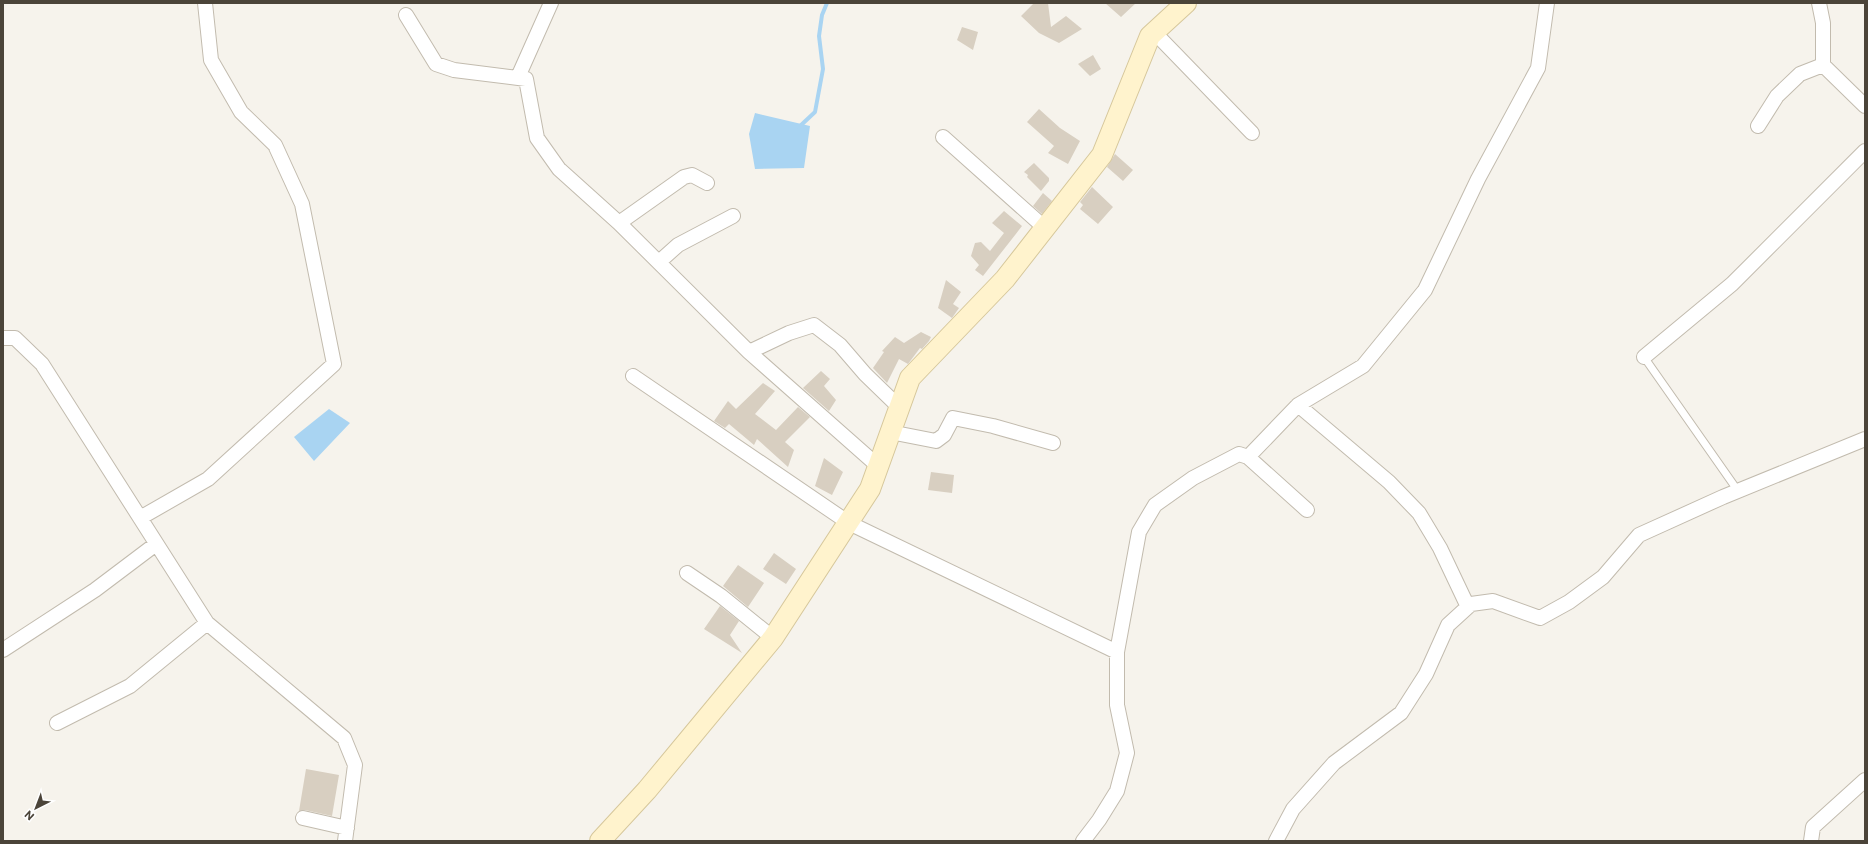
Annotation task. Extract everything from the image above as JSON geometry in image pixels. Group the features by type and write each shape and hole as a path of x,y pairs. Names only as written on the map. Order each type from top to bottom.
{"street":[{"path":"140,518 208,479 334,364 302,204 275,145 241,112 211,60 205,3"},
{"path":"518,77 551,3"},
{"path":"600,841 647,790 773,638 849,523 870,488 910,378 1005,279 1102,155 1150,36 1185,3"},
{"path":"1248,457 1298,404 1363,366 1425,290 1478,179 1538,68 1547,3"},
{"path":"1819,3 1823,23 1822,65 1865,106"},
{"path":"406,15 436,64 454,70 526,79 538,138 559,169 619,223 749,352 878,466"},
{"path":"1154,32 1252,133"},
{"path":"1758,126 1777,96 1800,74 1822,65"},
{"path":"943,136 1045,228"},
{"path":"1644,357 1732,284 1865,151"},
{"path":"619,223 684,177 692,175 707,183"},
{"path":"659,262 678,245 733,216"},
{"path":"749,352 789,333 814,325 840,345 865,374 899,407"},
{"path":"3,338 15,338 42,364 206,623 344,738 355,765 346,834 303,818"},
{"path":"633,376 849,523 1117,652"},
{"path":"1298,404 1388,482 1419,512 1440,548 1468,607"},
{"path":"890,432 936,441 944,435 953,418 1000,428 1053,443"},
{"path":"1276,841 1293,809 1334,764 1401,713 1426,674 1448,625 1471,604 1493,601 1540,618 1569,602 1603,577 1639,536 1738,491 1865,439"},
{"path":"1083,841 1099,820 1116,791 1127,753 1117,705 1117,652 1139,532 1155,504 1192,478 1239,454 1248,457 1307,510"},
{"path":"3,650 95,590 156,544"},
{"path":"687,573 721,596 773,638"},
{"path":"57,723 130,686 206,623"},
{"path":"1811,841 1813,826 1865,780"}],"lane":[{"path":"1644,357 1738,491"}],"water":[{"path":"755,113 810,126 804,168 755,169 749,134"},
{"path":"329,409 350,423 314,461 294,437"}],"building":[{"path":"1034,3 1048,3 1051,27 1066,16 1082,29 1059,43 1039,33 1021,16"},
{"path":"1105,3 1136,3 1121,17"},
{"path":"962,27 978,32 973,50 957,40"},
{"path":"1093,55 1101,69 1090,76 1078,64"},
{"path":"1039,109 1060,128 1080,141 1068,164 1048,153 1054,146 1027,122"},
{"path":"1115,154 1133,170 1123,181 1107,167"},
{"path":"1034,163 1049,178 1049,181 1041,191 1024,172"},
{"path":"1092,187 1113,207 1098,224 1080,209 1083,205 1080,202"},
{"path":"1043,193 1052,201 1042,214 1033,206"},
{"path":"1004,211 1022,226 983,276 975,270 979,265 971,256 975,243 981,242 990,251 1004,233 992,223"},
{"path":"946,280 961,292 953,304 959,308 952,318 938,308"},
{"path":"921,332 931,337 929,341 922,349 920,348 908,364 899,359 887,383 873,368 884,352 882,351 895,337 904,343"},
{"path":"821,371 830,379 824,386 836,400 829,411 803,388"},
{"path":"763,383 775,391 755,414 776,430 798,407 810,417 785,442 794,450 788,467 757,439 754,445 729,424 725,428 714,421 728,401 736,409"},
{"path":"824,458 843,472 832,495 815,486"},
{"path":"931,472 954,475 952,493 928,490"},
{"path":"774,553 796,569 786,584 763,569"},
{"path":"738,565 764,583 748,607 723,586"},
{"path":"720,606 739,621 730,635 742,653 704,629"},
{"path":"306,769 339,775 332,816 305,810 299,811"}],"waterway":[{"path":"799,127 815,112 823,69 819,36 822,15 827,3"}]}
